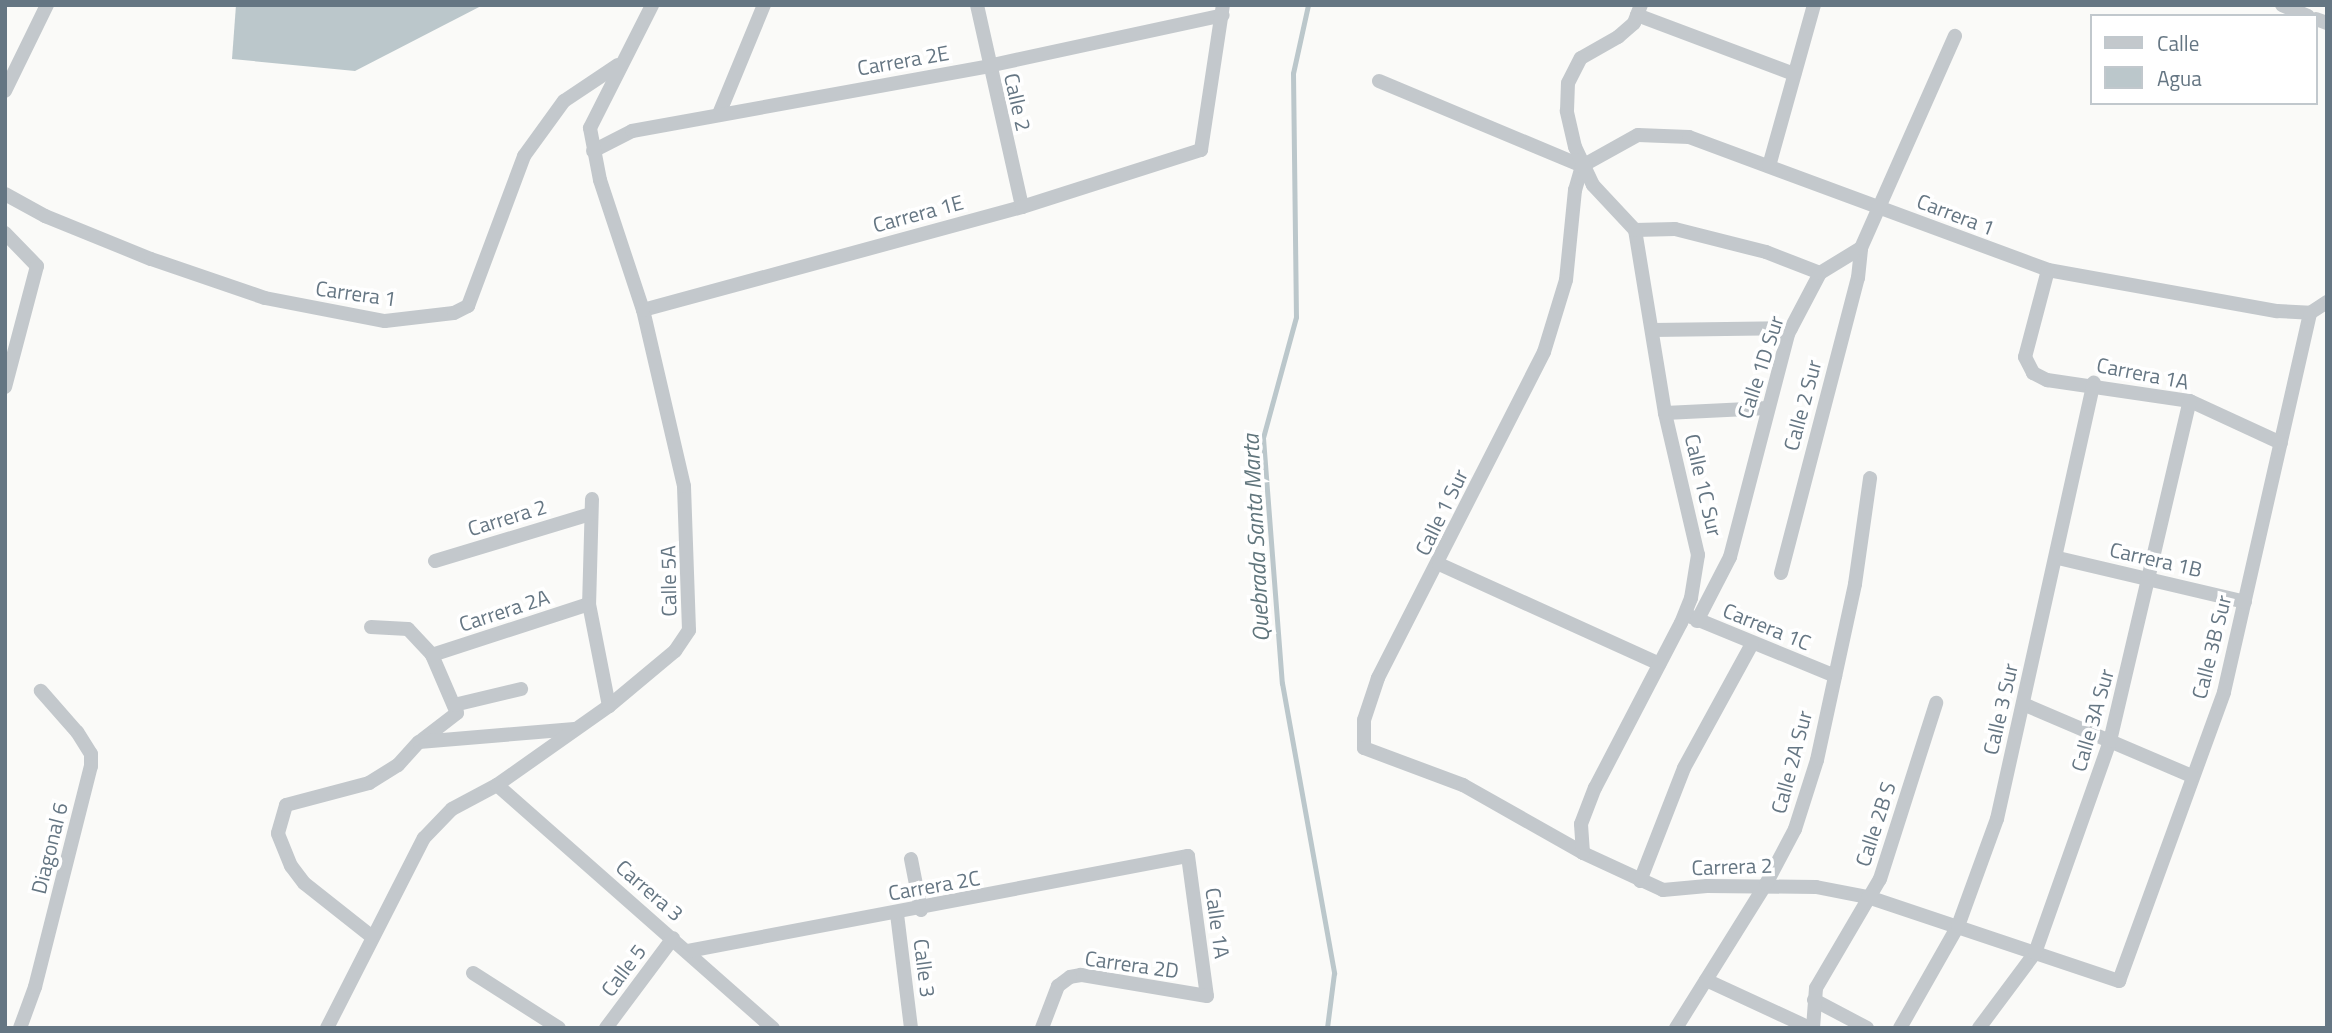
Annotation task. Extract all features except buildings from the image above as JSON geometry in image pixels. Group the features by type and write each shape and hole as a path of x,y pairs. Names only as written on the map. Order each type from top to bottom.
{"street":[{"path":"5,91 47,5"},
{"name":"Calle 5A","path":"327,1028 371,936 424,838 452,809 497,785 609,706 674,651 689,630 684,486 643,310 593,151 590,128 619,64 652,5"},
{"path":"719,114 764,5"},
{"name":"Calle 2","path":"977,5 988,66 1022,207"},
{"path":"1769,166 1814,5"},
{"path":"2282,5 2303,14"},
{"name":"Carrera 2E","path":"593,151 632,131 988,66 1223,10"},
{"name":"Carrera 1E","path":"643,310 1022,207 1201,150 1223,10"},
{"path":"1794,74 1639,10 1618,37 1581,58 1568,83 1567,111 1582,166 1593,185 1635,230 1675,229 1766,252 1820,273 1861,248 1955,36"},
{"name":"Carrera 1","path":"5,194 45,216 151,259 265,298 354,318 385,321 454,313 468,306 524,156 564,101 619,64"},
{"path":"1379,81 1582,166"},
{"name":"Carrera 1","path":"1582,166 1638,135 1689,137 2048,270 2277,312 2310,313"},
{"name":"Calle 1 Sur","path":"1364,748 1364,720 1378,678 1439,564 1544,352 1563,295 1575,190 1582,166"},
{"name":"Calle 1C Sur","path":"1583,853 1581,824 1595,788 1659,664 1691,617 1698,555 1665,413 1635,230"},
{"path":"5,233 37,267 5,385"},
{"name":"Calle 2 Sur","path":"1781,573 1858,278 1861,248"},
{"name":"Carrera 1A","path":"2048,270 2025,357 2033,373 2047,380 2094,383 2190,401 2281,443"},
{"name":"Calle 1D Sur","path":"1691,617 1730,556 1791,328 1820,273"},
{"path":"2310,313 2327,302"},
{"name":"Calle 3B Sur","path":"2119,981 2224,692 2310,313"},
{"path":"1653,330 1791,328"},
{"name":"Calle 3 Sur","path":"1900,1028 1958,926 1997,819 2058,558 2094,383"},
{"name":"Calle 3A Sur","path":"1979,1028 2035,953 2110,741 2190,401"},
{"path":"1665,413 1768,408"},
{"name":"Calle 2A Sur","path":"1676,1028 1766,884 1795,829 1817,760 1835,676 1870,478"},
{"name":"Carrera 2","path":"435,561 591,506 589,604"},
{"name":"Carrera 1B","path":"2058,558 2245,602"},
{"path":"1439,564 1659,664"},
{"path":"589,604 609,706"},
{"name":"Carrera 2A","path":"432,654 589,604"},
{"name":"Carrera 1C","path":"1691,617 1835,676"},
{"path":"370,627 408,629 432,654 457,713 452,720 419,742 398,765 369,783 300,798 286,805 279,818 284,850 304,883 371,936"},
{"path":"1640,881 1684,768 1752,644"},
{"path":"454,705 521,689"},
{"name":"Diagonal 6","path":"20,1028 35,987 91,766 91,754 77,732 41,691"},
{"name":"Calle 2B S","path":"1812,1028 1816,988 1880,879 1936,703"},
{"path":"2023,704 2192,776"},
{"path":"419,742 575,729"},
{"name":"Carrera 2","path":"1364,748 1463,785 1583,853 1663,890 1766,884 1816,887 1868,897 2119,981"},
{"name":"Carrera 3","path":"497,785 773,1028"},
{"name":"Carrera 2C","path":"688,951 921,911 1188,856"},
{"name":"Calle 1A","path":"1188,856 1207,996"},
{"name":"Calle 3","path":"911,859 921,911"},
{"name":"Calle 3","path":"897,914 911,1028"},
{"name":"Calle 5","path":"606,1028 673,938"},
{"path":"473,972 559,1028"},
{"name":"Carrera 2D","path":"1042,1028 1058,986 1070,977 1207,996"},
{"path":"1706,980 1812,1028"},
{"path":"1814,1000 1867,1028"}],"water":[{"path":"236,5 483,5 355,71 232,59"}],"waterway":[{"name":"Quebrada Santa Marta","path":"1308,5 1293,73 1296,317 1263,438 1282,683 1334,973 1327,1028"}]}
